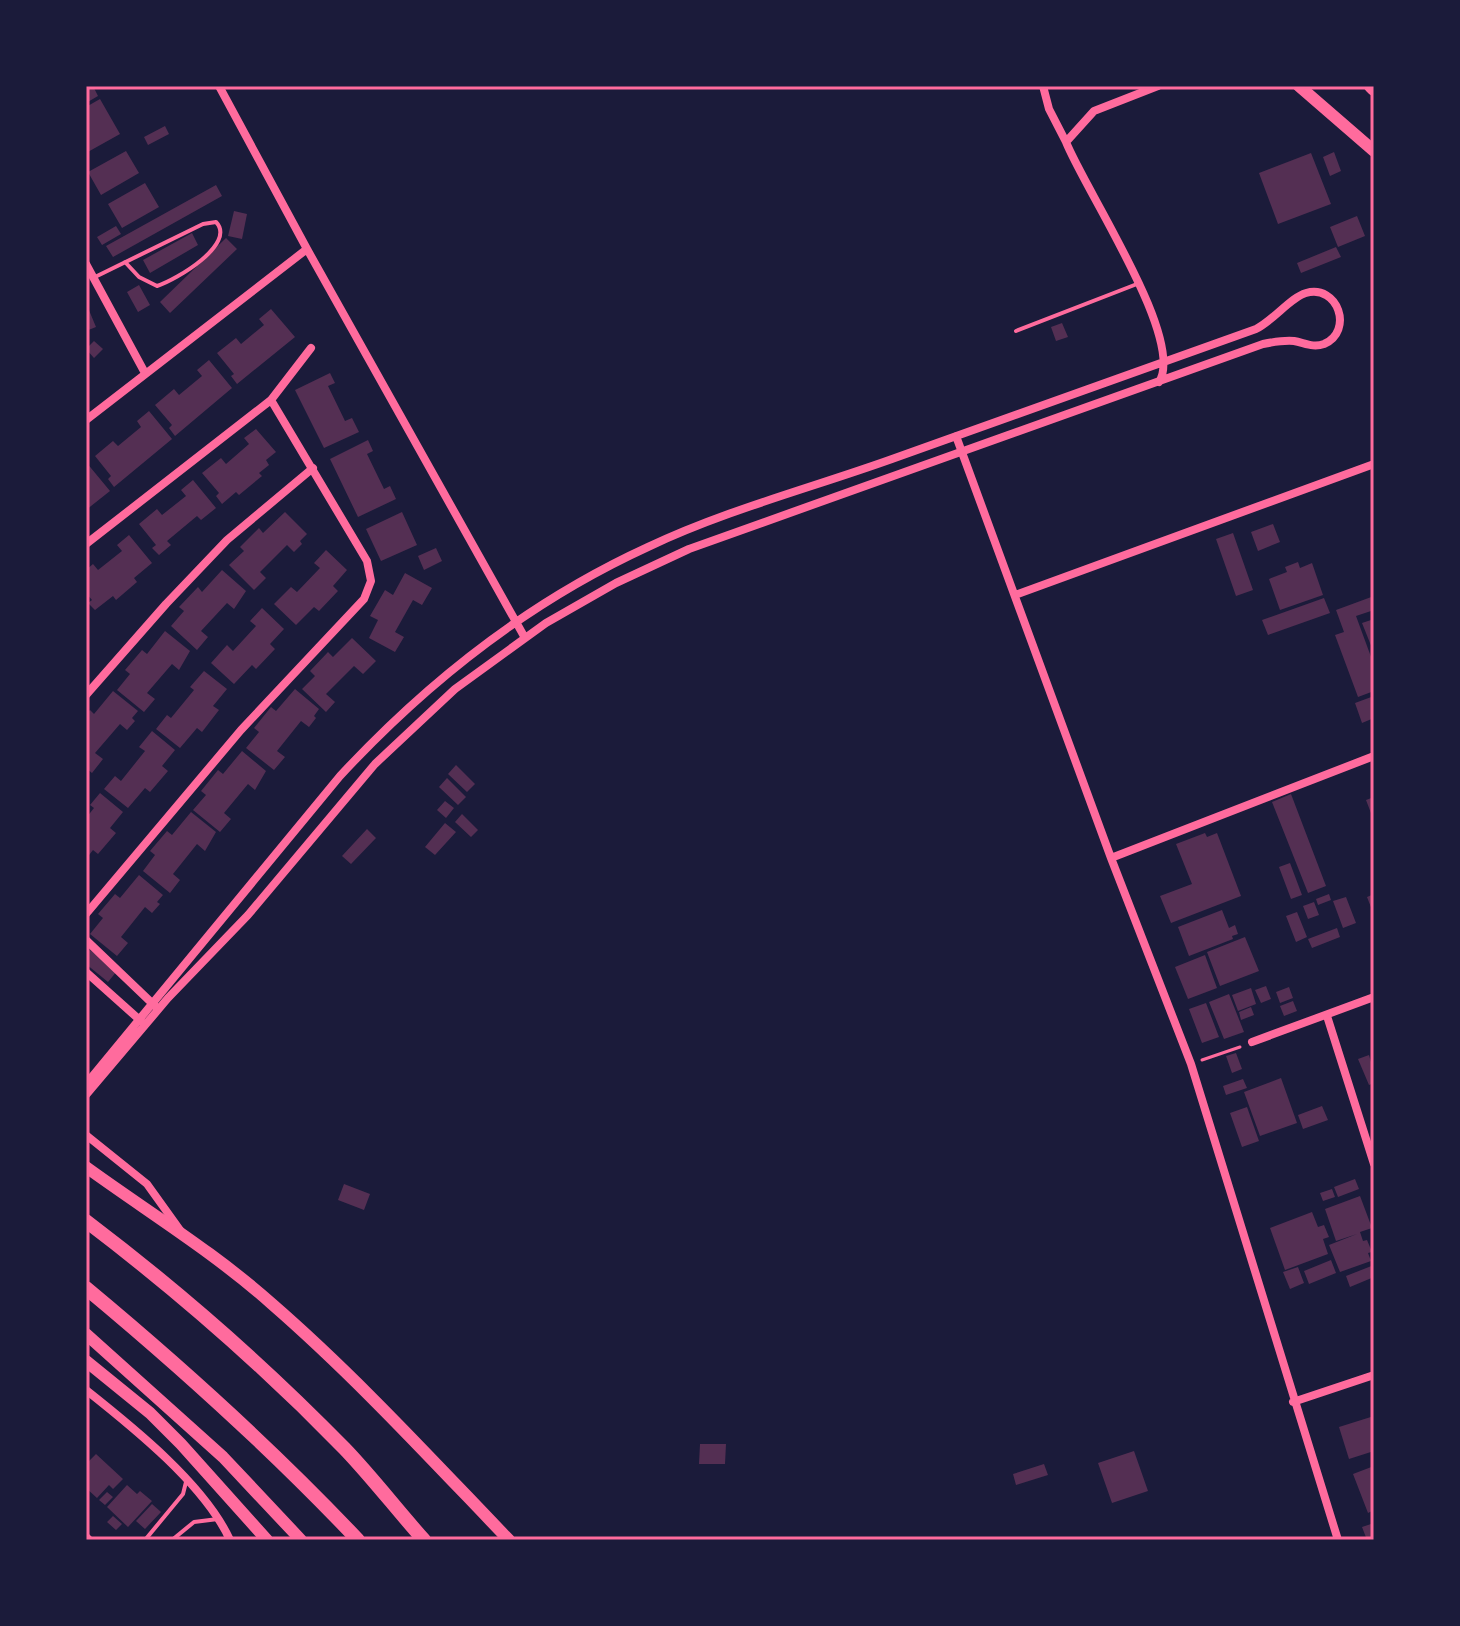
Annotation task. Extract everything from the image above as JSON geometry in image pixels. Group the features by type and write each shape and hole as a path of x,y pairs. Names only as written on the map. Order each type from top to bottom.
{"highway":[{"path":"86,1221 212,1323 291,1396 346,1450 424,1540"},
{"path":"86,1288 185,1371 297,1476 358,1540"}],"main road":[{"path":"1299,86 1374,151"},
{"path":"86,1167 237,1275 272,1304 378,1404 509,1540"},
{"path":"86,1334 223,1457 301,1540"},
{"path":"86,1361 150,1413 267,1540"}],"street":[{"path":"219,86 525,638"},
{"path":"1043,86 1049,109 1080,176 1139,283 1158,331 1165,362 1159,382"},
{"path":"1066,142 1094,111 1158,86"},
{"path":"86,420 307,249"},
{"path":"87,266 145,373"},
{"path":"86,1095 142,1022 340,776 372,741 441,677 517,621 614,563 683,531 1256,329 1274,319 1304,293 1325,294 1339,309 1338,330 1323,344 1309,346 1294,341 1273,342 727,535 664,559 580,602 455,689 392,747 351,791 248,915 155,1006"},
{"path":"86,544 271,400 311,348"},
{"path":"86,914 241,730 364,599 371,581 367,561 271,400"},
{"path":"956,436 1111,858 1191,1064 1338,1540"},
{"path":"1015,595 1374,464"},
{"path":"86,695 155,615 227,540 313,468"},
{"path":"1111,858 1374,756"},
{"path":"86,940 155,1006"},
{"path":"86,972 142,1022"},
{"path":"1252,1042 1374,997"},
{"path":"1327,1016 1374,1164"},
{"path":"86,1084 142,1022"},
{"path":"86,1135 147,1184 188,1240"},
{"path":"1293,1402 1374,1375"},
{"path":"86,1390 186,1479 220,1519 230,1540"}],"lane":[{"path":"95,277 125,262 210,221 216,222 222,230 222,239 212,250 186,272 157,286 139,277 125,262"},
{"path":"1016,331 1139,283"},
{"path":"145,1540 183,1494 186,1479"},
{"path":"172,1540 194,1522 220,1519"},
{"path":"86,1534 92,1540"}],"path":[{"path":"1191,1064 1252,1042"}],"building":[{"path":"93,86 98,96 86,103 86,90"},
{"path":"100,99 120,134 86,153 86,107"},
{"path":"165,126 169,134 148,145 144,137"},
{"path":"126,151 139,173 101,195 88,172"},
{"path":"1334,152 1341,171 1330,176 1323,157"},
{"path":"1311,153 1331,204 1278,224 1259,173"},
{"path":"145,183 159,207 122,228 108,204"},
{"path":"216,185 222,196 113,257 106,246"},
{"path":"234,211 247,214 242,239 228,236"},
{"path":"1357,216 1365,236 1338,247 1330,227"},
{"path":"116,226 121,234 102,245 97,237"},
{"path":"192,233 198,245 150,273 143,260"},
{"path":"226,238 237,249 170,313 160,302"},
{"path":"1336,247 1341,257 1301,273 1297,263"},
{"path":"139,285 150,305 138,312 127,292"},
{"path":"86,303 96,327 86,331"},
{"path":"271,309 295,337 237,384 231,376 234,374 217,353 236,338 241,344 264,325 259,319"},
{"path":"1062,323 1068,337 1056,341 1051,327"},
{"path":"94,341 103,349 94,358 86,349"},
{"path":"209,360 232,388 175,436 169,428 172,425 155,405 174,389 179,395 202,376 197,370"},
{"path":"330,373 335,383 328,386 345,421 352,418 359,432 324,448 295,390"},
{"path":"149,411 172,439 114,487 108,479 111,476 95,456 113,441 118,446 141,427 137,421"},
{"path":"256,429 276,452 266,460 269,465 259,473 262,476 222,504 216,496 219,493 202,473 221,458 226,464 249,444 244,438"},
{"path":"368,440 373,451 367,454 384,489 390,486 396,499 358,517 330,459"},
{"path":"86,462 110,491 86,510"},
{"path":"193,480 216,508 201,520 197,516 167,541 171,545 159,555 152,548 156,545 139,524 157,509 162,515 186,496 181,490"},
{"path":"285,512 307,534 294,552 287,545 260,572 266,578 254,590 229,565 244,551 240,547 259,528 263,533"},
{"path":"402,512 417,545 381,561 366,529"},
{"path":"1273,524 1280,542 1258,551 1251,532"},
{"path":"1233,533 1253,590 1236,596 1216,539"},
{"path":"129,535 152,563 134,578 137,582 116,600 113,596 95,610 88,603 92,600 86,593 86,570 93,564 98,570 122,551 117,545"},
{"path":"436,548 442,561 424,570 418,556"},
{"path":"326,550 347,570 333,586 338,591 319,611 314,607 296,625 274,604 291,587 297,592 320,568 314,563"},
{"path":"1298,562 1300,568 1312,563 1323,595 1280,610 1269,579 1287,572 1285,567"},
{"path":"222,570 246,591 234,609 227,603 201,631 208,637 197,650 171,626 184,611 179,607 198,587 202,592"},
{"path":"405,573 432,588 422,605 413,600 395,632 404,637 395,652 369,638 378,620 370,616 385,590 393,595"},
{"path":"1374,596 1374,610 1356,616 1374,665 1374,691 1358,697 1335,635 1344,632 1336,610"},
{"path":"1324,598 1330,613 1268,635 1262,620"},
{"path":"262,608 284,629 270,644 275,649 256,669 252,665 234,684 211,663 227,645 233,651 256,626 250,621"},
{"path":"1374,619 1374,653 1362,623"},
{"path":"165,631 190,651 179,670 172,664 147,693 155,699 144,712 117,690 130,674 125,670 142,650 147,654"},
{"path":"352,638 376,661 363,674 354,666 326,694 335,702 326,712 302,689 315,676 310,671 328,652 333,657"},
{"path":"204,671 227,689 213,706 219,710 202,732 197,728 180,748 156,729 167,715 171,718 194,690 190,687"},
{"path":"295,689 319,709 309,727 301,721 277,751 285,757 274,770 246,748 259,732 254,728 271,707 276,711"},
{"path":"113,691 138,711 132,718 135,721 127,730 120,724 95,753 103,759 92,773 86,768 86,714 90,710 94,714"},
{"path":"1374,696 1374,718 1362,723 1355,703"},
{"path":"152,731 175,750 162,766 168,771 150,792 145,788 128,808 104,789 115,776 121,781 145,751 139,747"},
{"path":"242,751 266,771 255,790 248,784 224,813 231,819 220,832 193,810 206,795 201,791 218,770 223,774"},
{"path":"456,765 475,784 467,792 448,774"},
{"path":"447,778 466,797 458,805 439,787"},
{"path":"100,793 123,812 110,828 116,833 98,854 93,850 86,859 86,818 94,808 90,805"},
{"path":"1291,794 1326,886 1308,893 1272,802"},
{"path":"1374,797 1374,821 1366,800"},
{"path":"445,801 454,808 446,818 437,810"},
{"path":"191,812 216,832 205,851 197,844 173,874 180,880 170,893 143,871 155,855 150,851 167,831 172,835"},
{"path":"462,814 478,830 471,837 455,822"},
{"path":"445,823 456,832 435,855 425,847"},
{"path":"367,829 376,838 351,864 342,856"},
{"path":"1205,833 1207,837 1217,833 1241,896 1171,923 1160,896 1192,884 1176,844"},
{"path":"1290,863 1302,895 1291,899 1279,867"},
{"path":"139,875 163,895 152,913 145,907 121,937 128,943 117,956 90,934 103,918 98,914 115,894 120,898"},
{"path":"1329,894 1331,900 1318,905 1316,899"},
{"path":"1374,894 1374,915 1367,897"},
{"path":"1346,897 1356,923 1343,928 1333,901"},
{"path":"1314,902 1319,915 1308,919 1303,906"},
{"path":"1222,910 1229,928 1235,925 1238,934 1232,936 1233,939 1189,956 1178,927"},
{"path":"1297,912 1307,937 1296,942 1286,916"},
{"path":"1337,928 1340,937 1312,948 1308,939"},
{"path":"1245,937 1259,971 1220,986 1207,952"},
{"path":"90,950 117,971 108,982 86,964 86,954"},
{"path":"1205,955 1217,988 1188,999 1175,967"},
{"path":"1266,986 1271,999 1261,1003 1255,990"},
{"path":"1289,987 1293,998 1280,1003 1276,992"},
{"path":"1251,988 1256,1004 1238,1011 1232,995"},
{"path":"1229,994 1244,1032 1224,1039 1209,1002"},
{"path":"1293,1001 1297,1011 1284,1016 1280,1006"},
{"path":"1206,1003 1219,1037 1202,1043 1189,1009"},
{"path":"1251,1007 1254,1015 1241,1020 1239,1012"},
{"path":"1236,1053 1242,1069 1232,1073 1226,1056"},
{"path":"1369,1055 1371,1062 1374,1061 1374,1083 1369,1085 1358,1059"},
{"path":"1281,1078 1297,1123 1260,1136 1244,1092"},
{"path":"1243,1079 1247,1088 1226,1095 1223,1086"},
{"path":"1322,1106 1328,1120 1303,1129 1298,1115"},
{"path":"1247,1107 1259,1141 1242,1147 1230,1113"},
{"path":"1355,1179 1359,1189 1338,1197 1334,1187"},
{"path":"344,1184 370,1194 364,1210 338,1200"},
{"path":"1332,1189 1335,1197 1323,1201 1320,1193"},
{"path":"1360,1196 1372,1228 1360,1232 1372,1252 1368,1253 1371,1261 1340,1272 1329,1245 1357,1234 1336,1241 1325,1209"},
{"path":"1312,1212 1318,1227 1324,1225 1329,1237 1323,1239 1328,1254 1285,1270 1270,1228"},
{"path":"1331,1260 1336,1273 1309,1284 1304,1271"},
{"path":"1374,1265 1374,1277 1350,1287 1346,1276"},
{"path":"1298,1267 1304,1283 1290,1289 1283,1272"},
{"path":"1374,1416 1374,1451 1349,1459 1339,1427"},
{"path":"700,1444 726,1444 725,1464 699,1464"},
{"path":"1134,1451 1148,1491 1112,1503 1098,1463"},
{"path":"96,1454 123,1479 113,1489 109,1485 97,1498 86,1488 86,1464"},
{"path":"1044,1464 1048,1475 1016,1485 1013,1474"},
{"path":"1374,1466 1374,1510 1368,1513 1353,1474"},
{"path":"127,1485 152,1501 128,1527 107,1507"},
{"path":"107,1492 113,1497 105,1505 99,1500"},
{"path":"152,1504 161,1512 145,1529 136,1521"},
{"path":"113,1516 122,1524 116,1530 107,1522"},
{"path":"1374,1523 1374,1540 1367,1540 1362,1527"}]}
